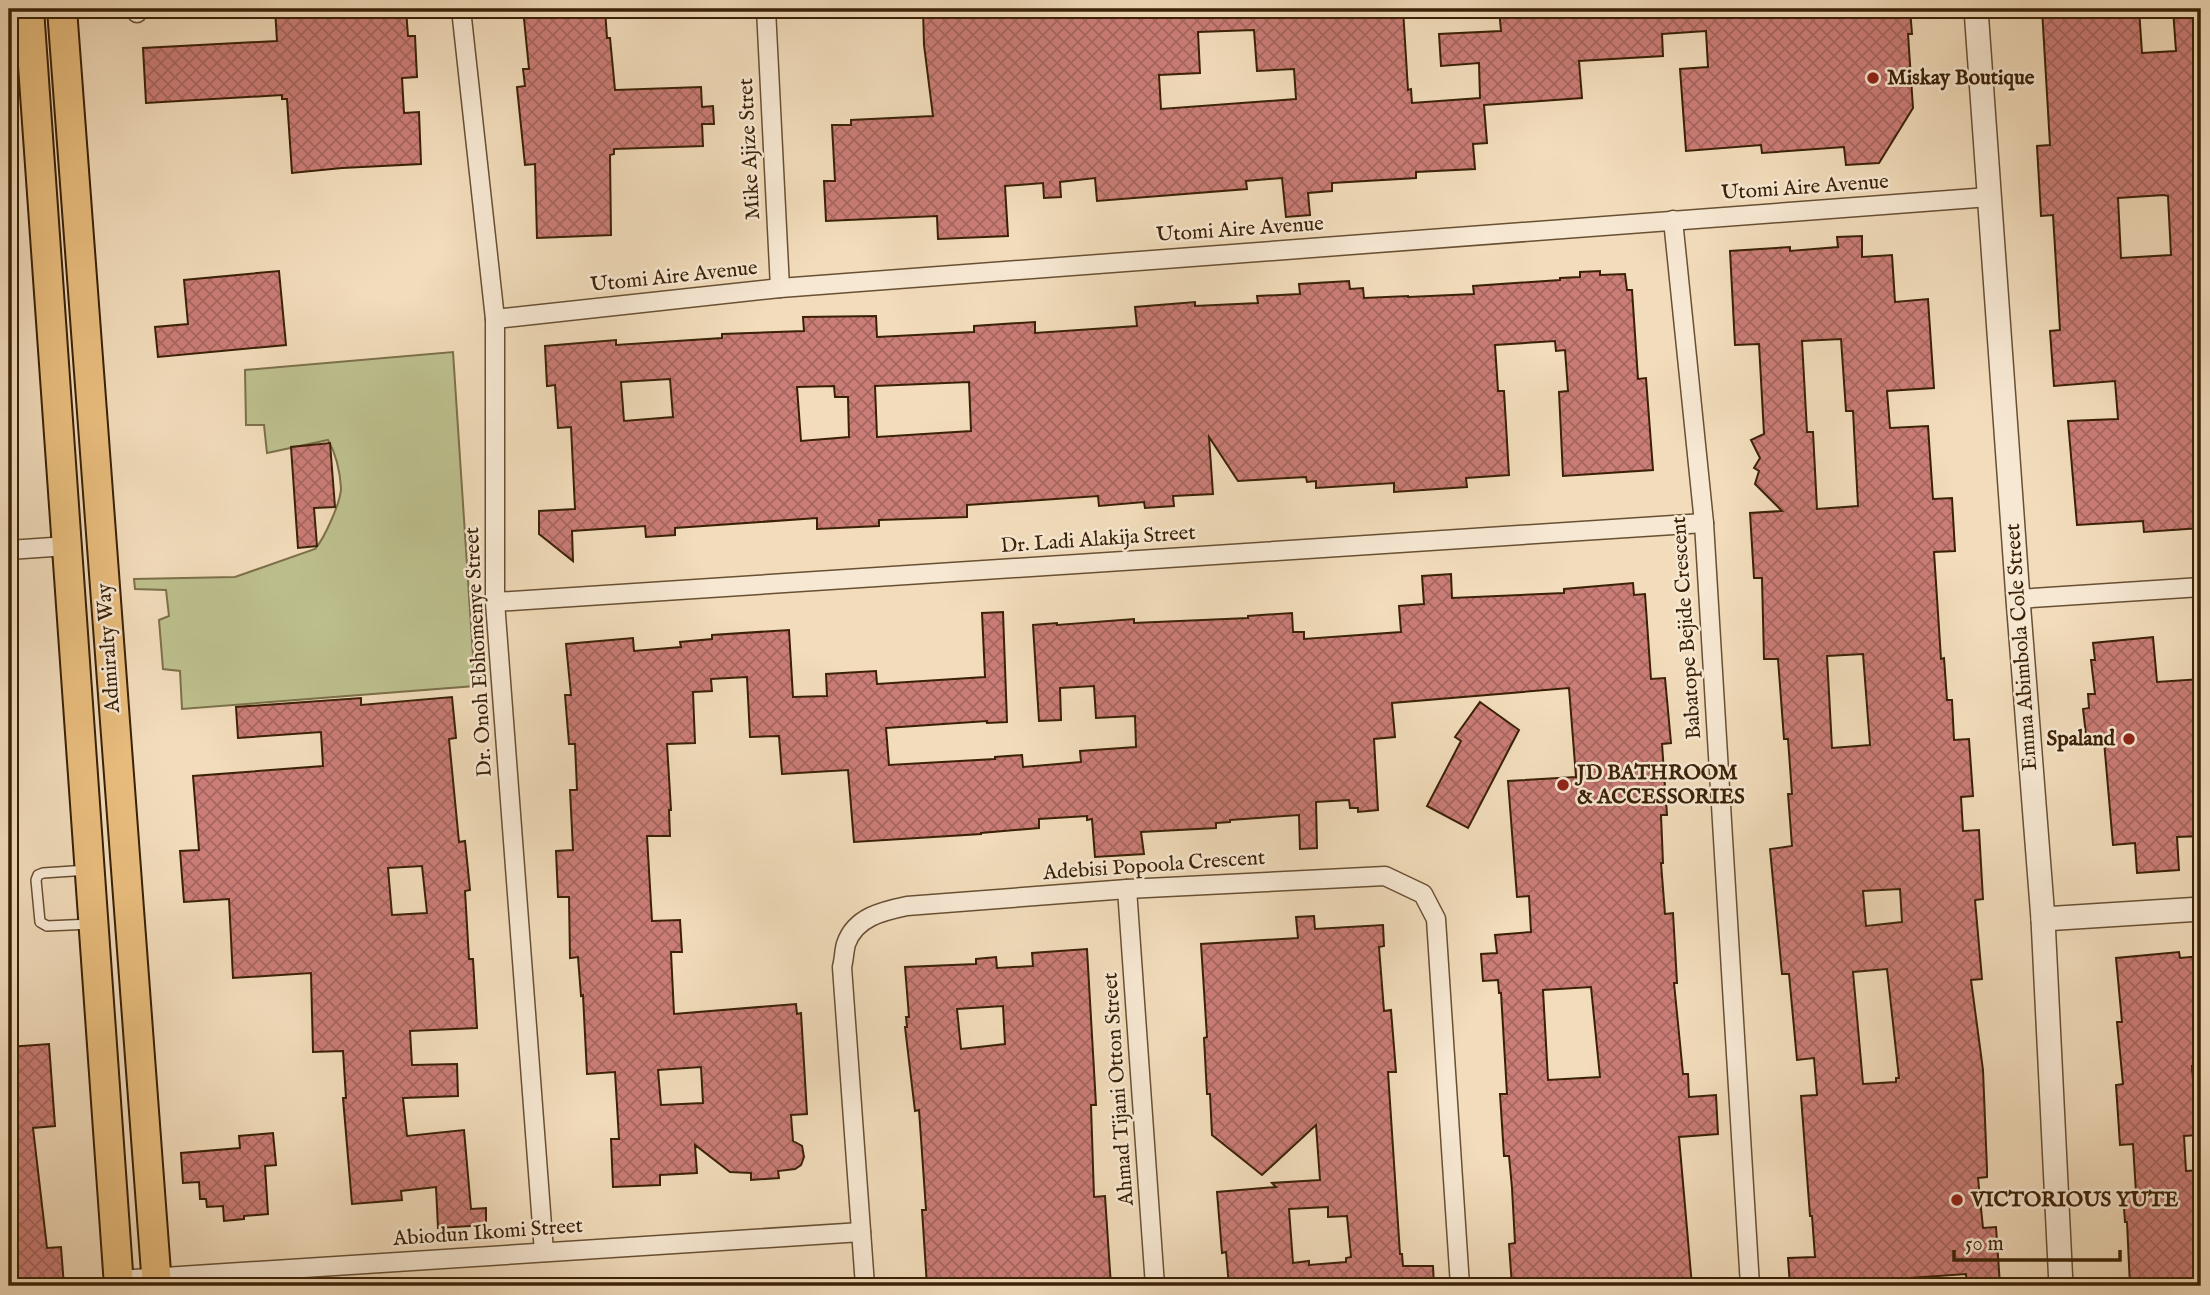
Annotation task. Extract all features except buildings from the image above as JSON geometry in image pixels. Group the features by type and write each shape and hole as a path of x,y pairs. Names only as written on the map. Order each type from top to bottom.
{"main road":[{"name":"Admiralty Way","path":"29,9 118,1283"},
{"name":"Admiralty Way","path":"62,9 156,1282"}],"street":[{"name":"Dr. Onoh Ebhomenye Street","path":"461,9 495,320 495,601 544,1252"},
{"name":"Mike Ajize Stret","path":"766,9 780,288"},
{"name":"Emma Abimbola Cole Street","path":"1976,9 2043,919 2061,1286"},
{"name":"Utomi Aire Avenue","path":"495,320 780,288 1989,197"},
{"name":"Babatope Bejide Crescent","path":"1672,220 1704,523 1750,1286"},
{"name":"Dr. Ladi Alakija Street","path":"495,601 1704,523"},
{"path":"9,550 67,546"},
{"path":"2018,599 2201,587"},
{"name":"Adebisi Popoola Crescent","path":"865,1286 842,967 847,942 863,921 881,912 907,906 1127,890 1385,876 1423,894 1436,919 1460,1286"},
{"name":"Ahmad Tijani Otton Street","path":"1127,890 1155,1286"},
{"path":"2043,919 2201,909"},
{"name":"Abiodun Ikomi Street","path":"118,1283 861,1232"}],"lane":[{"path":"90,870 43,873 38,875 36,880 40,922 47,926 93,924"}],"green space":[{"path":"453,352 475,686 182,709 180,671 163,669 159,620 169,616 166,590 135,589 134,579 235,577 315,549 331,520 340,494 339,469 328,440 267,453 264,425 246,425 245,370"}],"place":[{"name":"Miskay Boutique","path":"1873,78"},
{"name":"Spaland","path":"2129,739"},
{"name":"JD BATHROOM & ACCESSORIES","path":"1563,785"},
{"name":"VICTORIOUS YUTE","path":"1957,1200"}]}
